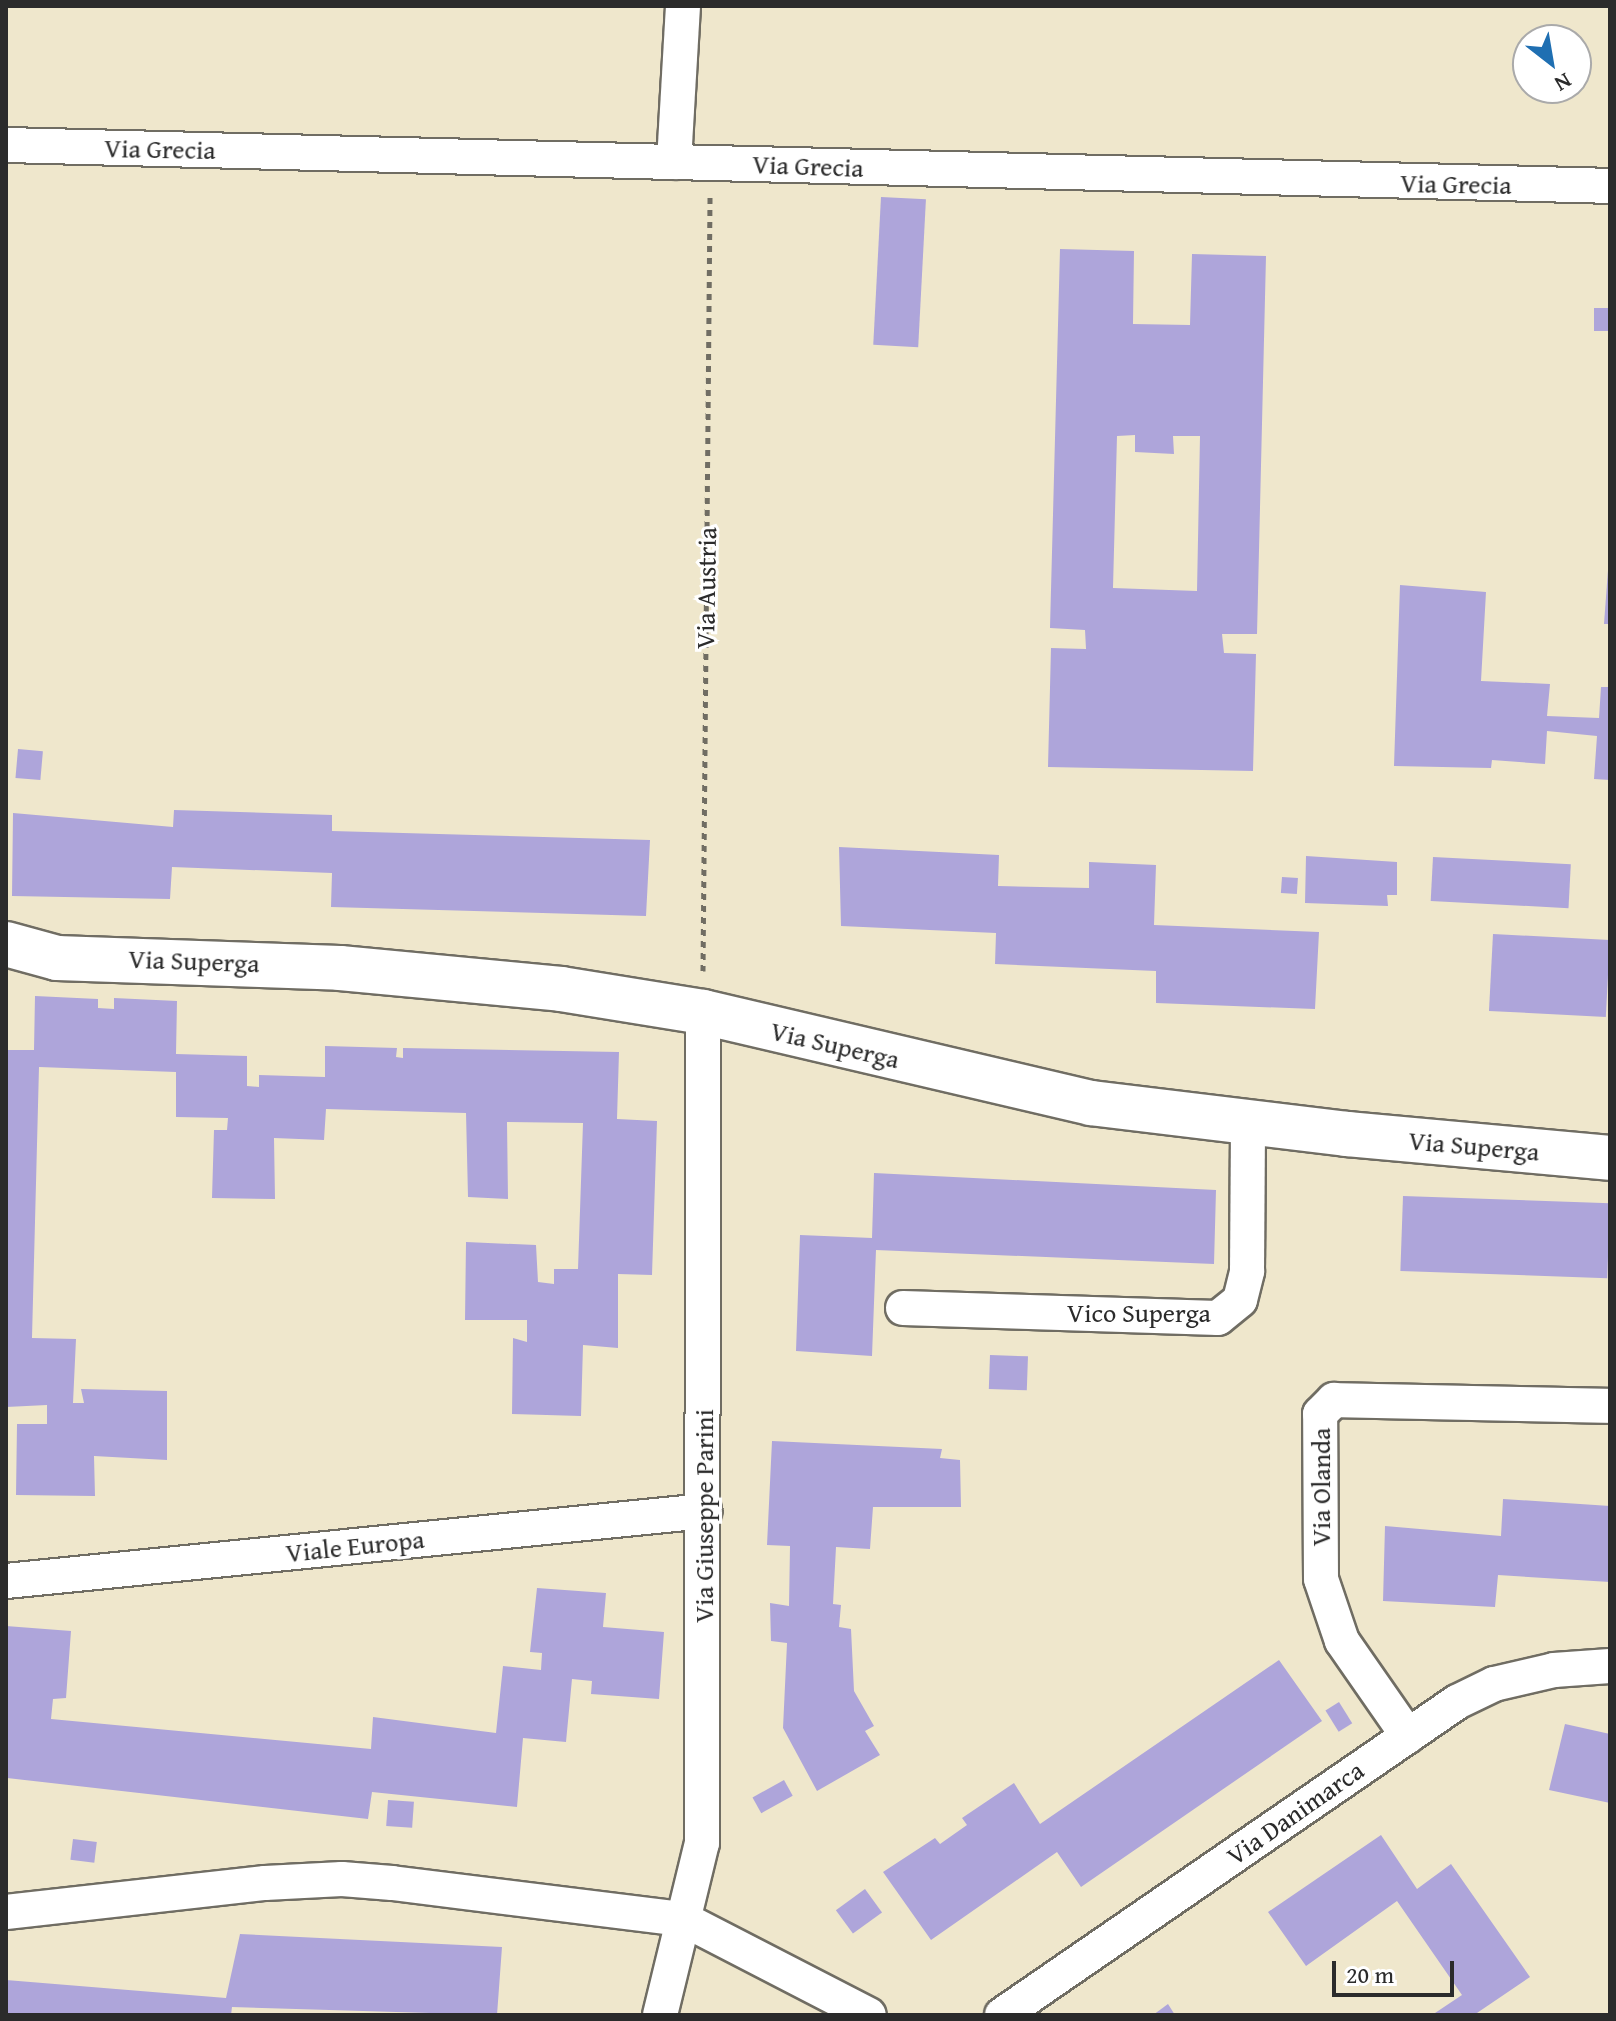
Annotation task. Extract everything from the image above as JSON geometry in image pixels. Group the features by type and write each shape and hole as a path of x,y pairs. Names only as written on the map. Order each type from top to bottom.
{"street":[{"path":"674,162 683,6"},
{"name":"Via Grecia","path":"6,145 1610,186"},
{"name":"Via Superga","path":"6,944 57,958 340,968 561,989 703,1012 1091,1103 1610,1158"},
{"name":"Via Superga","path":"6,975 57,958"},
{"name":"Via Giuseppe Parini","path":"660,2015 702,1843 705,1511 703,1012"},
{"name":"Vico Superga","path":"903,1308 1218,1318 1240,1300 1247,1271 1248,1122"},
{"name":"Via Olanda","path":"1408,1736 1342,1641 1321,1579 1320,1414 1334,1400 1610,1406"},
{"name":"Viale Europa","path":"6,1581 705,1511"},
{"name":"Via Danimarca","path":"1002,2015 1457,1702 1494,1684 1554,1670 1610,1666"},
{"path":"6,1912 342,1879 683,1919 869,2015"}],"path":[{"name":"Via Austria","path":"703,1012 710,163"}],"building":[{"path":"881,197 926,199 918,347 873,345"},
{"path":"1060,249 1134,251 1133,324 1190,325 1192,254 1266,256 1257,634 1222,634 1224,653 1256,654 1253,771 1048,767 1051,648 1086,649 1085,630 1050,628","holes":["1135,435 1135,452 1174,454 1173,436 1200,436 1197,591 1113,588 1117,436"]},
{"path":"1594,308 1610,308 1610,331 1594,331"},
{"path":"1608,570 1610,624 1604,624"},
{"path":"1400,585 1486,592 1481,681 1550,684 1547,716 1599,718 1601,687 1610,687 1610,780 1594,779 1597,736 1547,731 1545,764 1492,760 1491,768 1394,766"},
{"path":"18,749 43,751 40,780 15,778"},
{"path":"174,810 332,815 332,831 650,840 646,916 331,907 332,873 172,867 170,899 12,896 13,813 173,827"},
{"path":"839,847 999,855 998,886 1089,888 1089,862 1156,865 1154,925 1319,932 1315,1009 1156,1003 1156,971 995,964 996,933 841,926"},
{"path":"1306,856 1397,862 1397,895 1387,895 1388,906 1305,903"},
{"path":"1433,857 1571,864 1569,908 1431,901"},
{"path":"1282,877 1298,878 1297,894 1281,893"},
{"path":"1493,934 1610,940 1606,1017 1489,1011"},
{"path":"35,996 98,999 98,1008 114,1009 114,998 177,1001 176,1054 247,1056 247,1086 259,1087 259,1075 325,1077 325,1046 397,1048 396,1057 403,1058 403,1048 619,1052 617,1119 657,1121 652,1275 618,1274 618,1348 583,1345 581,1416 512,1414 513,1338 527,1342 527,1320 465,1320 466,1242 536,1245 538,1282 554,1284 554,1269 578,1269 583,1123 507,1122 508,1199 468,1197 466,1113 326,1109 324,1140 274,1138 275,1199 212,1198 214,1130 227,1130 228,1118 176,1117 176,1072 39,1067 32,1338 76,1339 73,1403 84,1403 81,1389 167,1391 167,1460 94,1456 95,1496 16,1495 17,1424 47,1424 47,1405 6,1407 6,1050 34,1050"},
{"path":"874,1173 1216,1190 1214,1264 876,1250 872,1356 796,1351 800,1235 872,1238"},
{"path":"1403,1196 1610,1203 1607,1278 1400,1271"},
{"path":"990,1355 1028,1356 1027,1390 989,1389"},
{"path":"772,1441 942,1449 940,1458 960,1460 961,1507 873,1507 870,1549 836,1547 833,1604 841,1605 839,1627 851,1629 854,1691 874,1726 865,1731 880,1755 817,1791 783,1728 787,1643 771,1641 770,1603 789,1606 790,1546 767,1545"},
{"path":"1503,1499 1610,1506 1610,1582 1498,1575 1495,1607 1383,1601 1385,1526 1501,1536"},
{"path":"537,1588 606,1593 603,1627 664,1632 659,1699 591,1694 592,1681 572,1679 566,1742 523,1738 517,1807 372,1792 368,1819 7,1778 6,1626 71,1631 66,1698 53,1699 51,1719 371,1749 373,1717 496,1733 503,1666 541,1670 542,1653 530,1652"},
{"path":"1279,1660 1322,1721 1081,1887 1057,1852 931,1940 883,1872 935,1838 940,1844 967,1825 962,1818 1014,1783 1040,1824"},
{"path":"1339,1702 1352,1723 1339,1732 1325,1710"},
{"path":"1565,1724 1610,1734 1610,1803 1549,1790"},
{"path":"784,1780 793,1796 761,1813 753,1797"},
{"path":"388,1800 414,1802 412,1828 386,1826"},
{"path":"1381,1835 1417,1889 1451,1864 1530,1977 1474,2015 1432,2015 1462,1995 1397,1901 1306,1966 1268,1912"},
{"path":"73,1839 97,1842 94,1863 70,1860"},
{"path":"865,1889 882,1912 853,1934 836,1910"},
{"path":"240,1934 502,1947 497,2015 232,2007 231,2015 6,2015 6,1980 226,1998"},
{"path":"1168,2004 1175,2015 1153,2015"}]}
